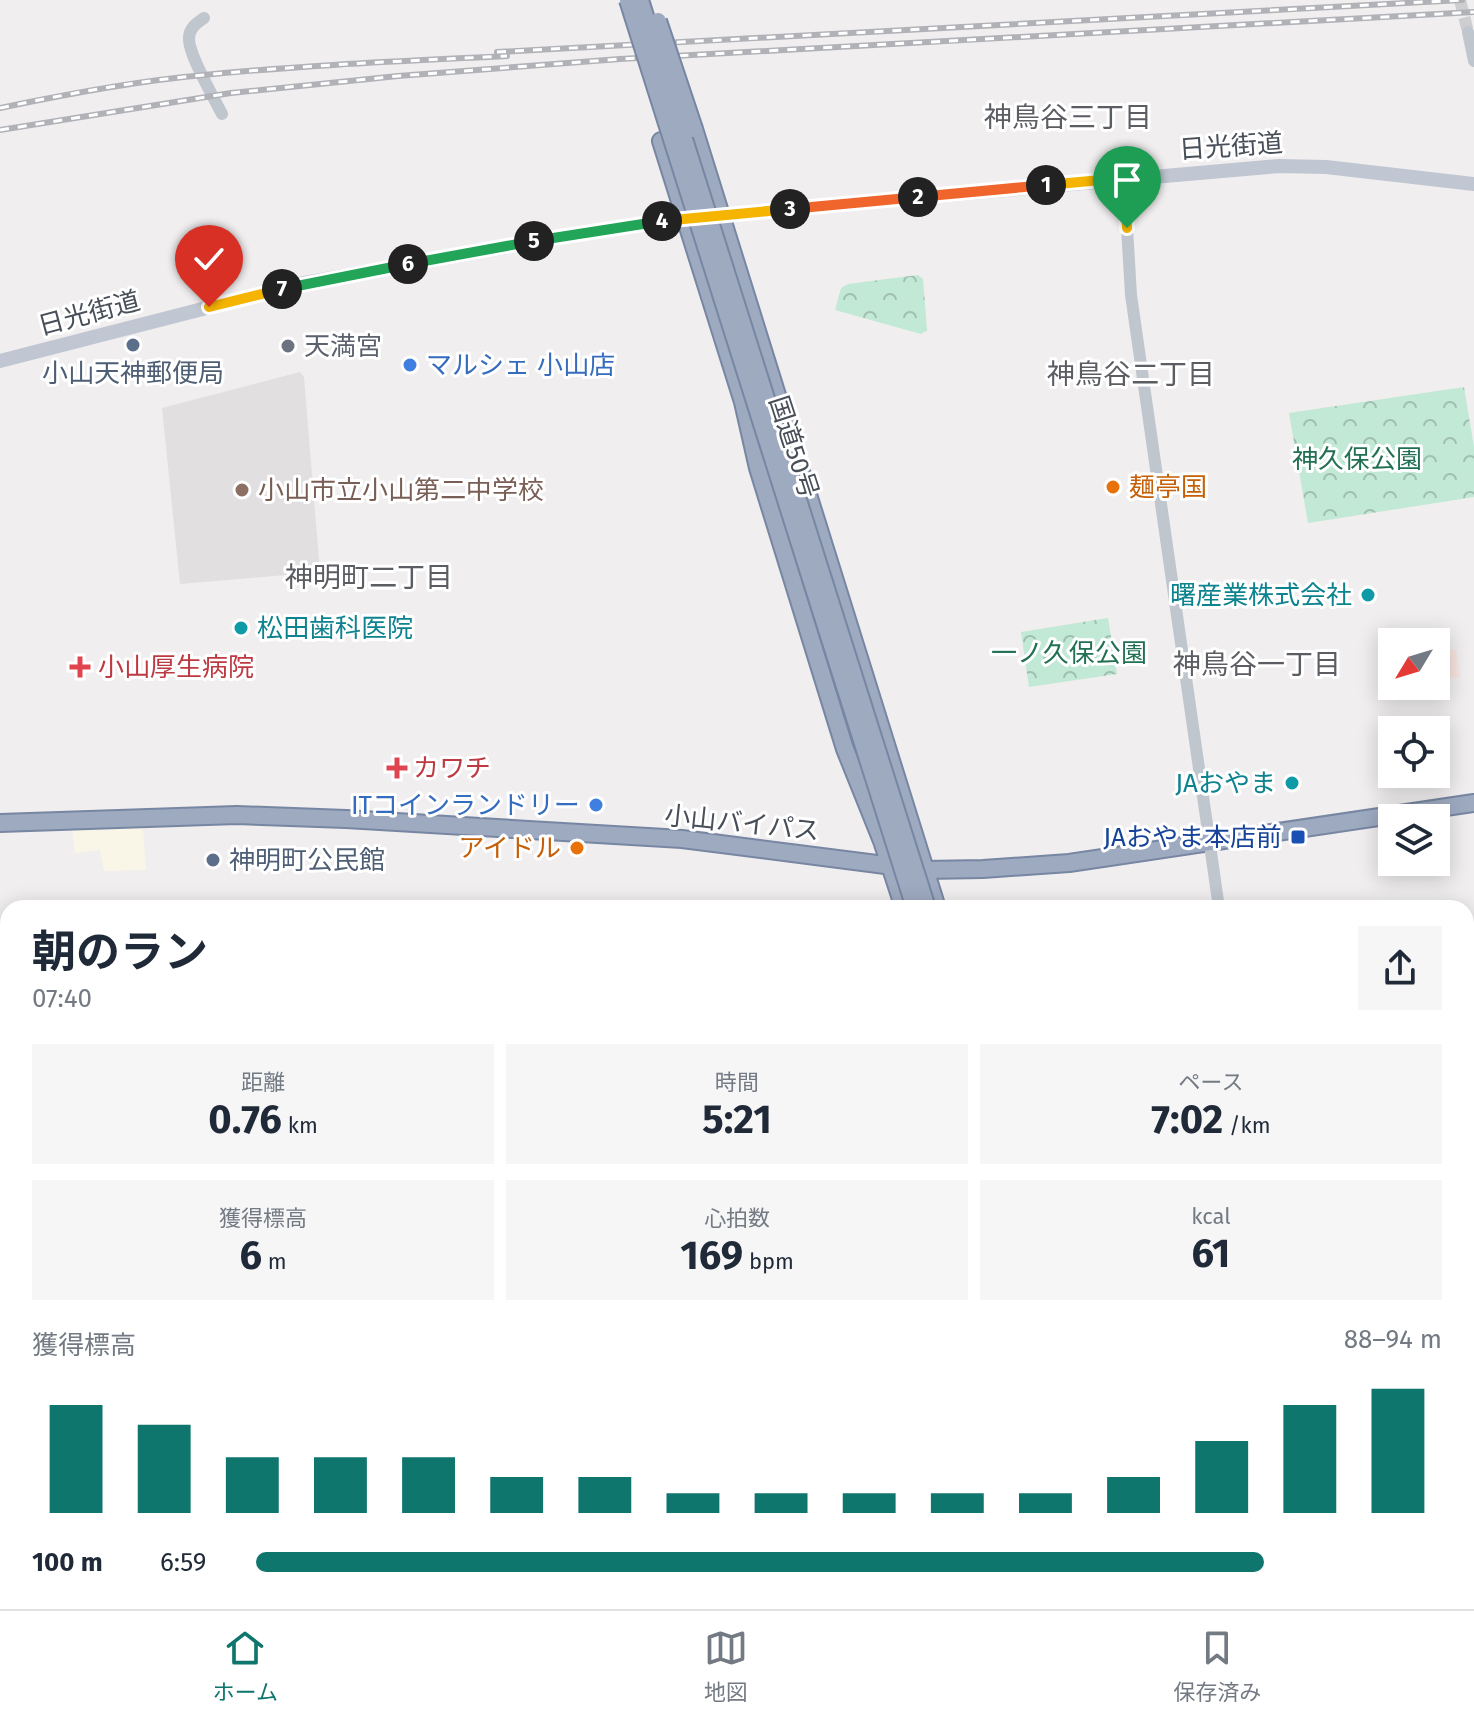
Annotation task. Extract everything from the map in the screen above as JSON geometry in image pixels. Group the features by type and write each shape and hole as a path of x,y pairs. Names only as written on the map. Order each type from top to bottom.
{"highway":[{"path":"616,0 743,402 758,468 845,749 901,900"},
{"name":"国道50号","path":"628,0 912,900"},
{"name":"国道50号","path":"640,0 924,900"},
{"path":"652,0 934,900"},
{"name":"小山バイパス","path":"0,823 237,815 346,819 682,839 924,870 1030,867 1474,803"}],"main road":[{"name":"日光街道","path":"0,361 304,283 473,251 686,218 1301,165 1474,184"}],"street":[{"path":"204,18 195,25 188,38 222,114"},
{"path":"1468,32 1474,61"},
{"path":"1124,178 1131,295 1218,900"}],"shaded area":[{"name":"小山市立小山第二中学校","path":"300,372 304,377 320,572 180,584 162,408"},
{"path":"1450,650 1456,650 1460,677 1450,678"},
{"path":"143,828 146,870 104,871 100,850 75,853 72,830"}],"green space":[{"path":"918,275 923,279 927,330 921,334 835,310 841,288 848,284"},
{"name":"神久保公園","path":"1464,387 1474,447 1474,497 1308,523 1289,413"},
{"name":"一ノ久保公園","path":"1108,618 1117,674 1029,687 1021,632"}],"tunnel":[{"path":"1460,0 1468,32"}],"railway":[{"path":"497,52 1462,0"},
{"path":"0,130 231,93 398,76 620,59 1474,12"},
{"path":"0,108 101,88 178,78 318,66 507,56"}],"place":[{"name":"小山天神郵便局","path":"133,345"},
{"name":"天満宮","path":"288,346"},
{"name":"マルシェ 小山店","path":"410,365"},
{"name":"麺亭国","path":"1113,487"},
{"name":"小山市立小山第二中学校","path":"242,490"},
{"name":"曙産業株式会社","path":"1368,595"},
{"name":"松田歯科医院","path":"241,628"},
{"name":"小山厚生病院","path":"80,667"},
{"name":"カワチ","path":"397,768"},
{"name":"JAおやま","path":"1292,783"},
{"name":"ITコインランドリー","path":"596,805"},
{"name":"JAおやま本店前","path":"1298,837"},
{"name":"アイドル","path":"577,848"},
{"name":"神明町公民館","path":"213,860"}],"district":[{"name":"神鳥谷三丁目","path":"1068,117"},
{"name":"神鳥谷二丁目","path":"1131,374"},
{"name":"神明町二丁目","path":"369,577"},
{"name":"神鳥谷一丁目","path":"1257,664"}],"route":[{"path":"209,307 304,283 473,251 670,220 1124,178 1127,228"}]}
